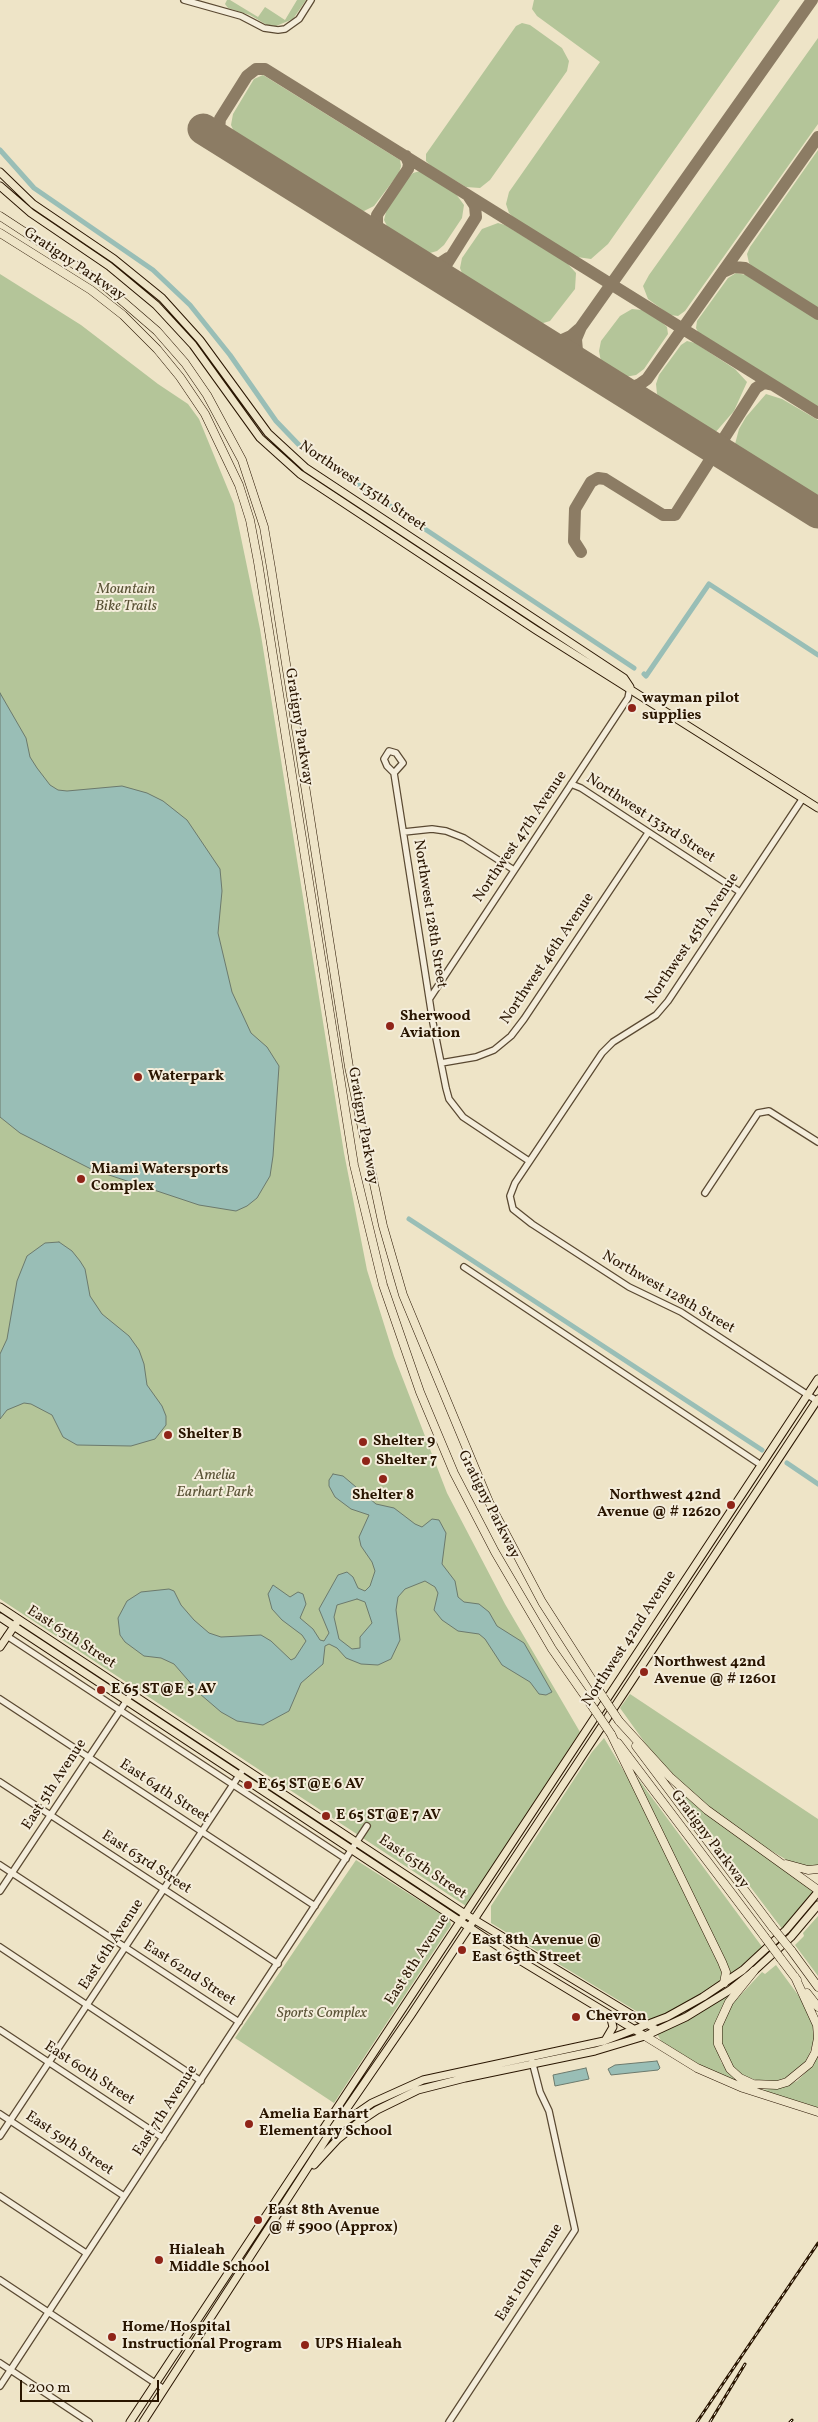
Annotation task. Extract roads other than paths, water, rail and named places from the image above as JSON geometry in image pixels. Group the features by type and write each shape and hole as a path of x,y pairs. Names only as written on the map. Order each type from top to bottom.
{"highway":[{"name":"Gratigny Parkway","path":"0,216 98,280 157,331 185,363 207,394 242,460 264,527 350,1067 381,1217 403,1295 489,1502 542,1602 619,1721 818,1987"},
{"name":"Gratigny Parkway","path":"0,233 91,290 123,315 157,348 180,377 205,414 239,485 250,520 258,562 354,1165 383,1285 420,1392 454,1473 496,1552 552,1649 611,1734 818,2008"},
{"path":"619,1721 689,1794 818,1891"},
{"path":"611,1734 722,1962 726,1972 724,1983"},
{"path":"774,1859 798,1868 818,1869"},
{"path":"754,1971 729,2002 718,2026 718,2044 730,2069 740,2078 753,2084 777,2085 788,2082 809,2064 815,2053 818,2038 817,2025 795,1977"},
{"path":"645,2036 697,2068 760,2094 818,2112"}],"main road":[{"name":"Northwest 135th Street","path":"0,172 33,204 114,259 162,298 200,340 252,413 284,450 306,468 624,678 630,688"},
{"name":"Northwest 135th Street","path":"0,186 31,213 109,266 156,305 193,344 256,432 283,461 536,630 818,808"},
{"path":"394,536 398,529"},
{"name":"Northwest 42nd Avenue","path":"465,1914 818,1379"},
{"name":"Northwest 42nd Avenue","path":"469,1928 818,1400"},
{"path":"709,1544 718,1551"},
{"name":"East 65th Street","path":"0,1608 16,1623 355,1845 474,1920 657,2030"},
{"name":"East 65th Street","path":"0,1617 16,1623"},
{"path":"0,1647 16,1623"},
{"path":"648,1636 658,1642"},
{"name":"East 65th Street","path":"355,1845 469,1928 645,2036"},
{"path":"308,2151 332,2130 372,2103 404,2087 423,2080 604,2041 648,2025 686,2007 743,1970 780,1936 818,1891"},
{"path":"296,2186 338,2139 359,2122 397,2099 437,2084 595,2051 645,2036 707,2004 754,1971 791,1937 818,1905"},
{"name":"East 8th Avenue","path":"130,2422 465,1914"},
{"name":"East 8th Avenue","path":"143,2422 224,2300 332,2130 469,1928"},
{"path":"402,2009 411,2015"},
{"path":"604,2041 613,2027 609,2015"},
{"path":"272,2207 280,2212"},
{"path":"214,2294 224,2300"}],"street":[{"path":"184,0 241,16 264,28 278,30 285,29 299,19 311,0"},
{"name":"Northwest 47th Avenue","path":"430,998 628,698 630,688"},
{"name":"Northwest 128th Street","path":"394,776 441,1063 449,1099 463,1117 529,1161"},
{"name":"Northwest 133rd Street","path":"571,784 581,788 740,892"},
{"name":"Northwest 45th Avenue","path":"510,1204 513,1188 529,1161 602,1053 613,1042 648,1021 668,1001 803,798"},
{"path":"404,832 432,829 446,831 464,838 514,870"},
{"name":"Northwest 46th Avenue","path":"441,1063 476,1057 494,1050 511,1036 648,833"},
{"path":"705,1193 758,1113 769,1111 818,1142"},
{"name":"Northwest 128th Street","path":"510,1204 520,1216 629,1287 680,1312 818,1400"},
{"path":"464,1267 761,1465"},
{"path":"7,1636 346,1859"},
{"name":"East 5th Avenue","path":"0,1891 129,1697"},
{"name":"East 64th Street","path":"0,1699 316,1906"},
{"name":"East 6th Avenue","path":"0,2136 242,1771"},
{"name":"East 63rd Street","path":"0,1782 278,1964"},
{"name":"East 7th Avenue","path":"0,2386 367,1826"},
{"name":"East 62nd Street","path":"0,1865 239,2022"},
{"path":"0,1947 201,2081"},
{"name":"East 60th Street","path":"0,2030 164,2138"},
{"name":"East 10th Avenue","path":"449,2422 575,2230 549,2111 540,2092 531,2057"},
{"name":"East 59th Street","path":"0,2114 124,2196"},
{"path":"0,2196 86,2253"},
{"path":"0,2280 164,2389"},
{"path":"0,2363 89,2422"}],"water":[{"name":"Waterpark","path":"0,693 26,738 30,757 50,785 58,790 67,791 122,786 147,793 163,801 187,820 220,869 222,891 218,933 232,992 251,1033 267,1047 279,1066 270,1176 257,1198 247,1206 236,1211 199,1205 91,1169 20,1133 0,1117"},
{"path":"59,1242 72,1251 85,1269 90,1296 102,1314 129,1336 139,1350 144,1364 147,1385 162,1406 166,1416 166,1425 155,1439 131,1446 77,1445 63,1437 52,1415 31,1404 24,1403 7,1410 0,1419 0,1354 7,1339 17,1281 27,1256 45,1243"},
{"path":"333,1474 343,1476 376,1504 394,1508 422,1527 432,1519 439,1520 446,1533 442,1564 455,1581 458,1597 464,1602 479,1604 489,1612 497,1626 524,1643 552,1692 546,1695 539,1694 530,1682 502,1665 485,1639 479,1634 458,1631 442,1620 434,1610 438,1593 435,1587 425,1581 405,1589 398,1597 396,1610 400,1640 391,1659 378,1665 361,1664 346,1658 337,1648 329,1644 325,1646 323,1664 301,1683 289,1711 263,1725 237,1721 221,1712 200,1694 174,1664 161,1658 144,1656 125,1642 120,1635 118,1618 127,1601 141,1592 169,1589 174,1591 181,1605 194,1620 209,1633 221,1637 261,1635 271,1641 291,1660 295,1658 306,1641 302,1635 282,1620 272,1609 268,1594 273,1585 290,1597 298,1592 303,1594 306,1604 300,1618 313,1629 320,1640 324,1641 329,1633 319,1609 338,1575 347,1572 353,1577 358,1588 365,1591 370,1586 375,1571 372,1562 361,1546 359,1537 369,1515 351,1509 335,1497 329,1486 329,1480","holes":["357,1599 365,1602 372,1623 360,1637 360,1648 352,1649 339,1639 334,1617 337,1605"]},
{"path":"657,2061 660,2068 658,2070 611,2075 608,2069 615,2065"},
{"path":"586,2068 589,2079 555,2086 553,2075"}],"waterway":[{"path":"0,150 34,188 153,270 190,305 230,355 276,421 300,446 634,668"},
{"path":"644,674 646,676 709,584 818,655"},
{"path":"409,1219 762,1450"},
{"path":"787,1463 818,1484"}],"railway":[{"path":"697,2422 818,2243"},
{"path":"710,2422 745,2364"}],"place":[{"name":"wayman pilot supplies","path":"632,708"},
{"name":"Sherwood Aviation","path":"390,1026"},
{"name":"Waterpark","path":"138,1077"},
{"name":"Miami Watersports Complex","path":"81,1179"},
{"name":"Shelter B","path":"168,1435"},
{"name":"Shelter 9","path":"363,1442"},
{"name":"Shelter 7","path":"366,1461"},
{"name":"Shelter 8","path":"383,1479"},
{"name":"Northwest 42nd Avenue @ # 12620","path":"731,1505"},
{"name":"Northwest 42nd Avenue @ # 12601","path":"644,1672"},
{"name":"E 65 ST@E 5 AV","path":"101,1690"},
{"name":"E 65 ST@E 6 AV","path":"248,1785"},
{"name":"E 65 ST@E 7 AV","path":"326,1816"},
{"name":"East 8th Avenue @ East 65th Street","path":"462,1950"},
{"name":"Chevron","path":"576,2017"},
{"name":"Amelia Earhart Elementary School","path":"249,2124"},
{"name":"East 8th Avenue @ # 5900 (Approx)","path":"258,2220"},
{"name":"Hialeah Middle School","path":"159,2260"},
{"name":"Home/Hospital Instructional Program","path":"112,2337"},
{"name":"UPS Hialeah","path":"305,2345"}],"park label":[{"name":"Mountain Bike Trails","path":"126,598"},
{"name":"Amelia Earhart Park","path":"215,1484"},
{"name":"Sports Complex","path":"322,2014"}]}
